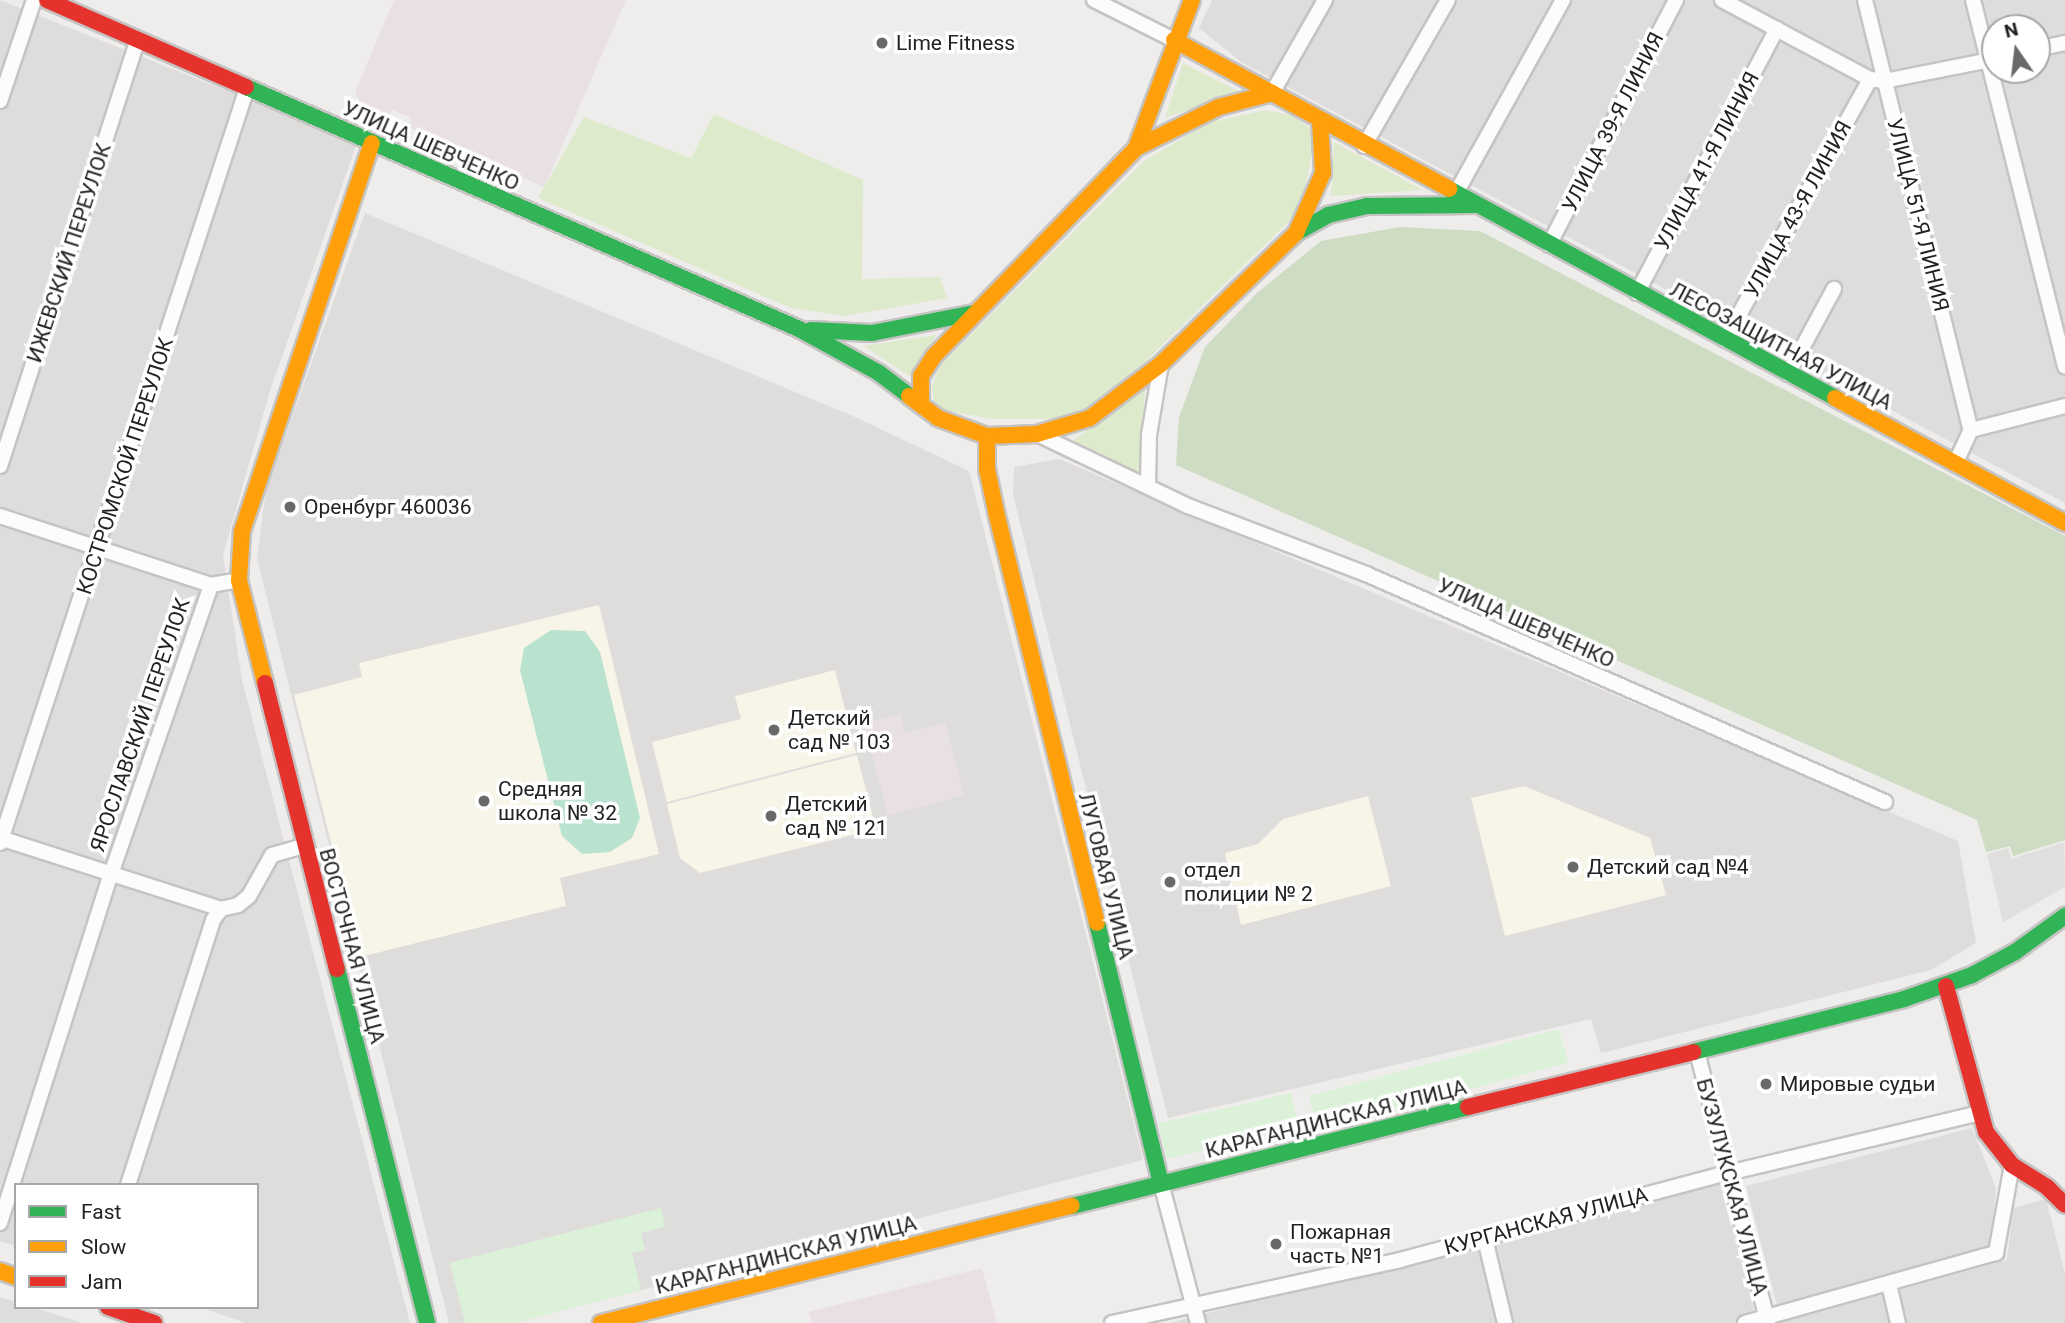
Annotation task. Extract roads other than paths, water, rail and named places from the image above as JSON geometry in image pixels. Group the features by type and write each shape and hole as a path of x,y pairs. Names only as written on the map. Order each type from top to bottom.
{"main road":[{"name":"УЛИЦА ШЕВЧЕНКО","path":"47,0 799,329 879,373 947,423 987,436"},
{"path":"1136,148 1174,40 1192,0"},
{"path":"1174,40 1272,93"},
{"path":"921,405 925,369 974,313 1136,148 1219,107 1272,93"},
{"name":"ЛЕСОЗАЩИТНАЯ УЛИЦА","path":"1272,93 1364,146 1456,193 2065,523"},
{"path":"987,436 1037,434 1090,418 1161,364 1296,233 1323,173 1320,121"},
{"path":"239,580 242,531 254,487 372,143"},
{"name":"ЛЕСОЗАЩИТНАЯ УЛИЦА","path":"1296,233 1328,215 1367,206 1477,205"},
{"name":"УЛИЦА ШЕВЧЕНКО","path":"799,329 872,333 974,313"},
{"name":"ЛУГОВАЯ УЛИЦА","path":"987,436 987,469 997,516 1161,1183"},
{"name":"ВОСТОЧНАЯ УЛИЦА","path":"239,580 304,846 427,1323"},
{"name":"КАРАГАНДИНСКАЯ УЛИЦА","path":"601,1323 1697,1052 1946,986 2015,952 2065,916"},
{"path":"1946,986 1980,1113 1997,1151 2012,1165 2047,1187 2065,1205"},
{"path":"114,1309 154,1323"}],"street":[{"path":"0,101 34,0"},
{"path":"1094,0 1174,40"},
{"path":"1272,93 1325,0"},
{"path":"1364,146 1448,0"},
{"path":"1456,193 1563,0"},
{"name":"УЛИЦА 39-Я ЛИНИЯ","path":"1549,245 1676,0"},
{"path":"1722,0 1877,80 1981,62"},
{"name":"УЛИЦА 51-Я ЛИНИЯ","path":"1865,0 1877,80 1971,429"},
{"path":"1973,0 1981,25"},
{"name":"УЛИЦА 41-Я ЛИНИЯ","path":"1637,293 1777,29"},
{"name":"ИЖЕВСКИЙ ПЕРЕУЛОК","path":"0,466 138,40"},
{"name":"УЛИЦА 43-Я ЛИНИЯ","path":"1725,340 1877,80"},
{"path":"1998,84 2065,366"},
{"name":"КОСТРОМСКОЙ ПЕРЕУЛОК","path":"0,840 99,549 247,88"},
{"path":"1788,374 1834,289"},
{"path":"1148,487 1150,422 1161,364"},
{"path":"1955,464 1971,429 2065,406"},
{"name":"УЛИЦА ШЕВЧЕНКО","path":"1037,434 1148,487 1366,574 1885,802"},
{"path":"0,516 211,585"},
{"name":"ЯРОСЛАВСКИЙ ПЕРЕУЛОК","path":"0,1223 110,877 211,585 239,580"},
{"path":"0,840 110,877 221,909 238,905 249,896 272,855 304,846"},
{"path":"129,1183 213,920 221,909"},
{"name":"БУЗУЛУКСКАЯ УЛИЦА","path":"1697,1052 1767,1320"},
{"name":"КУРГАНСКАЯ УЛИЦА","path":"1112,1323 1485,1239 1728,1173 1980,1113"},
{"path":"1745,1323 1767,1320 1996,1253 2012,1165"},
{"name":"ЛУГОВАЯ УЛИЦА","path":"1161,1183 1198,1323"},
{"path":"1485,1239 1505,1323"},
{"path":"1889,1284 1898,1323"}],"place":[{"name":"Lime Fitness","path":"882,43"},
{"name":"Оренбург 460036","path":"290,507"},
{"name":"Детский сад № 103","path":"774,730"},
{"name":"Средняя школа № 32","path":"484,801"},
{"name":"Детский сад № 121","path":"771,816"},
{"name":"Детский сад №4","path":"1573,867"},
{"name":"отдел полиции № 2","path":"1170,882"},
{"name":"Мировые судьи","path":"1766,1084"},
{"name":"Пожарная часть №1","path":"1276,1244"}]}
